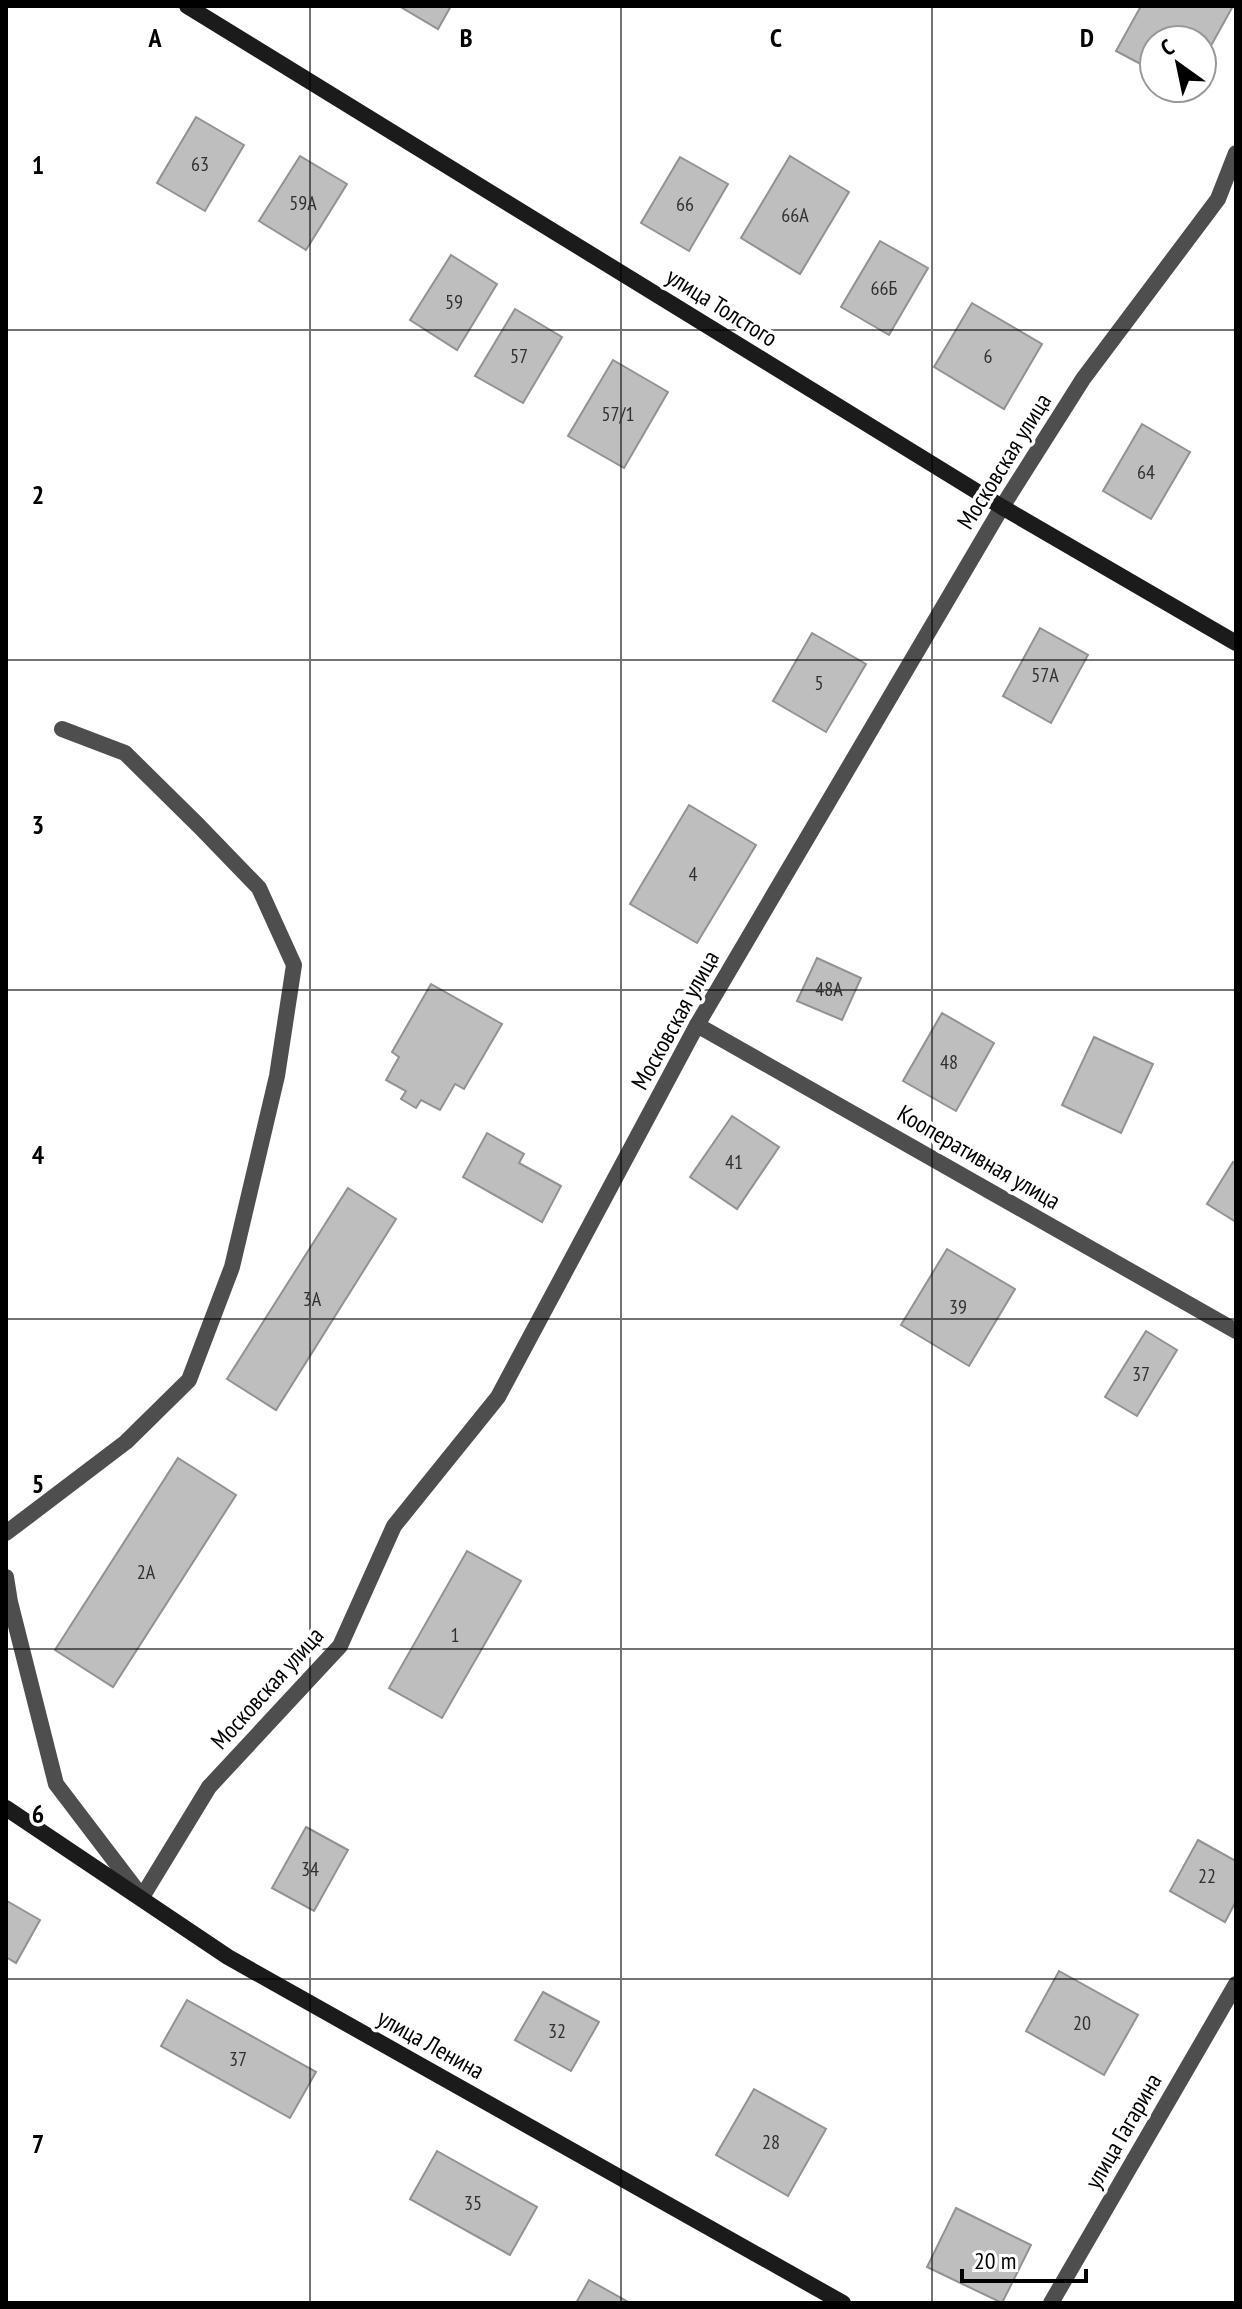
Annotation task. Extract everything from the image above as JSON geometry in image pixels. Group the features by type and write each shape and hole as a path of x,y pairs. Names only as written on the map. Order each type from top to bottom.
{"street":[{"name":"улица Толстого","path":"187,6 1002,507 1236,643"},
{"name":"Московская улица","path":"142,1897 209,1787 340,1646 394,1526 498,1397 697,1025 1002,507 1083,379 1218,199 1236,153"},
{"path":"6,1533 126,1442 189,1380 232,1267 277,1076 294,965 259,888 199,826 125,753 62,729"},
{"name":"Кооперативная улица","path":"697,1025 1236,1331"},
{"path":"6,1577 56,1784 142,1897"},
{"name":"улица Ленина","path":"6,1808 228,1957 843,2303"},
{"name":"улица Гагарина","path":"1051,2303 1236,1984"}],"building":[{"path":"399,6 451,6 438,29"},
{"path":"1141,6 1233,6 1218,33 1218,24 1138,24 1138,63 1116,51"},
{"path":"196,117 244,145 205,211 157,183"},
{"path":"300,156 347,184 306,250 259,221"},
{"path":"790,156 849,192 800,274 741,238"},
{"path":"680,157 728,184 689,251 641,223"},
{"path":"880,241 928,268 889,335 841,307"},
{"path":"451,255 497,284 457,350 410,320"},
{"path":"972,303 1042,344 1004,409 934,367"},
{"path":"515,309 562,337 523,403 475,376"},
{"path":"613,360 668,392 624,468 568,436"},
{"path":"1142,424 1190,452 1151,519 1103,491"},
{"path":"1040,628 1088,655 1051,723 1003,696"},
{"path":"812,633 866,664 826,732 773,701"},
{"path":"689,805 756,845 697,943 630,904"},
{"path":"817,958 861,978 842,1020 797,1001"},
{"path":"431,984 502,1024 464,1089 455,1084 440,1110 421,1100 416,1108 401,1099 406,1091 386,1080 399,1057 392,1052"},
{"path":"942,1013 994,1043 956,1111 903,1081"},
{"path":"1094,1037 1153,1064 1121,1133 1062,1105"},
{"path":"732,1116 779,1147 737,1209 690,1177"},
{"path":"487,1133 524,1154 519,1163 561,1186 542,1222 463,1177"},
{"path":"1233,1162 1236,1164 1236,1222 1207,1204"},
{"path":"348,1188 396,1219 276,1410 227,1379"},
{"path":"947,1249 1015,1289 969,1366 901,1325"},
{"path":"1146,1331 1177,1350 1137,1416 1105,1397"},
{"path":"178,1458 236,1495 113,1687 55,1650"},
{"path":"467,1551 521,1581 442,1718 389,1688"},
{"path":"306,1827 348,1850 314,1911 272,1888"},
{"path":"1198,1840 1236,1861 1236,1901 1225,1922 1170,1891"},
{"path":"7,1901 40,1920 16,1963 6,1957"},
{"path":"1059,1971 1138,2015 1104,2075 1026,2031"},
{"path":"543,1992 599,2022 571,2071 515,2040"},
{"path":"187,2000 316,2072 290,2118 161,2046"},
{"path":"754,2089 826,2129 788,2196 716,2155"},
{"path":"437,2151 537,2207 510,2255 410,2199"},
{"path":"956,2208 1031,2245 1002,2303 927,2267"},
{"path":"589,2280 630,2303 576,2303"}]}
